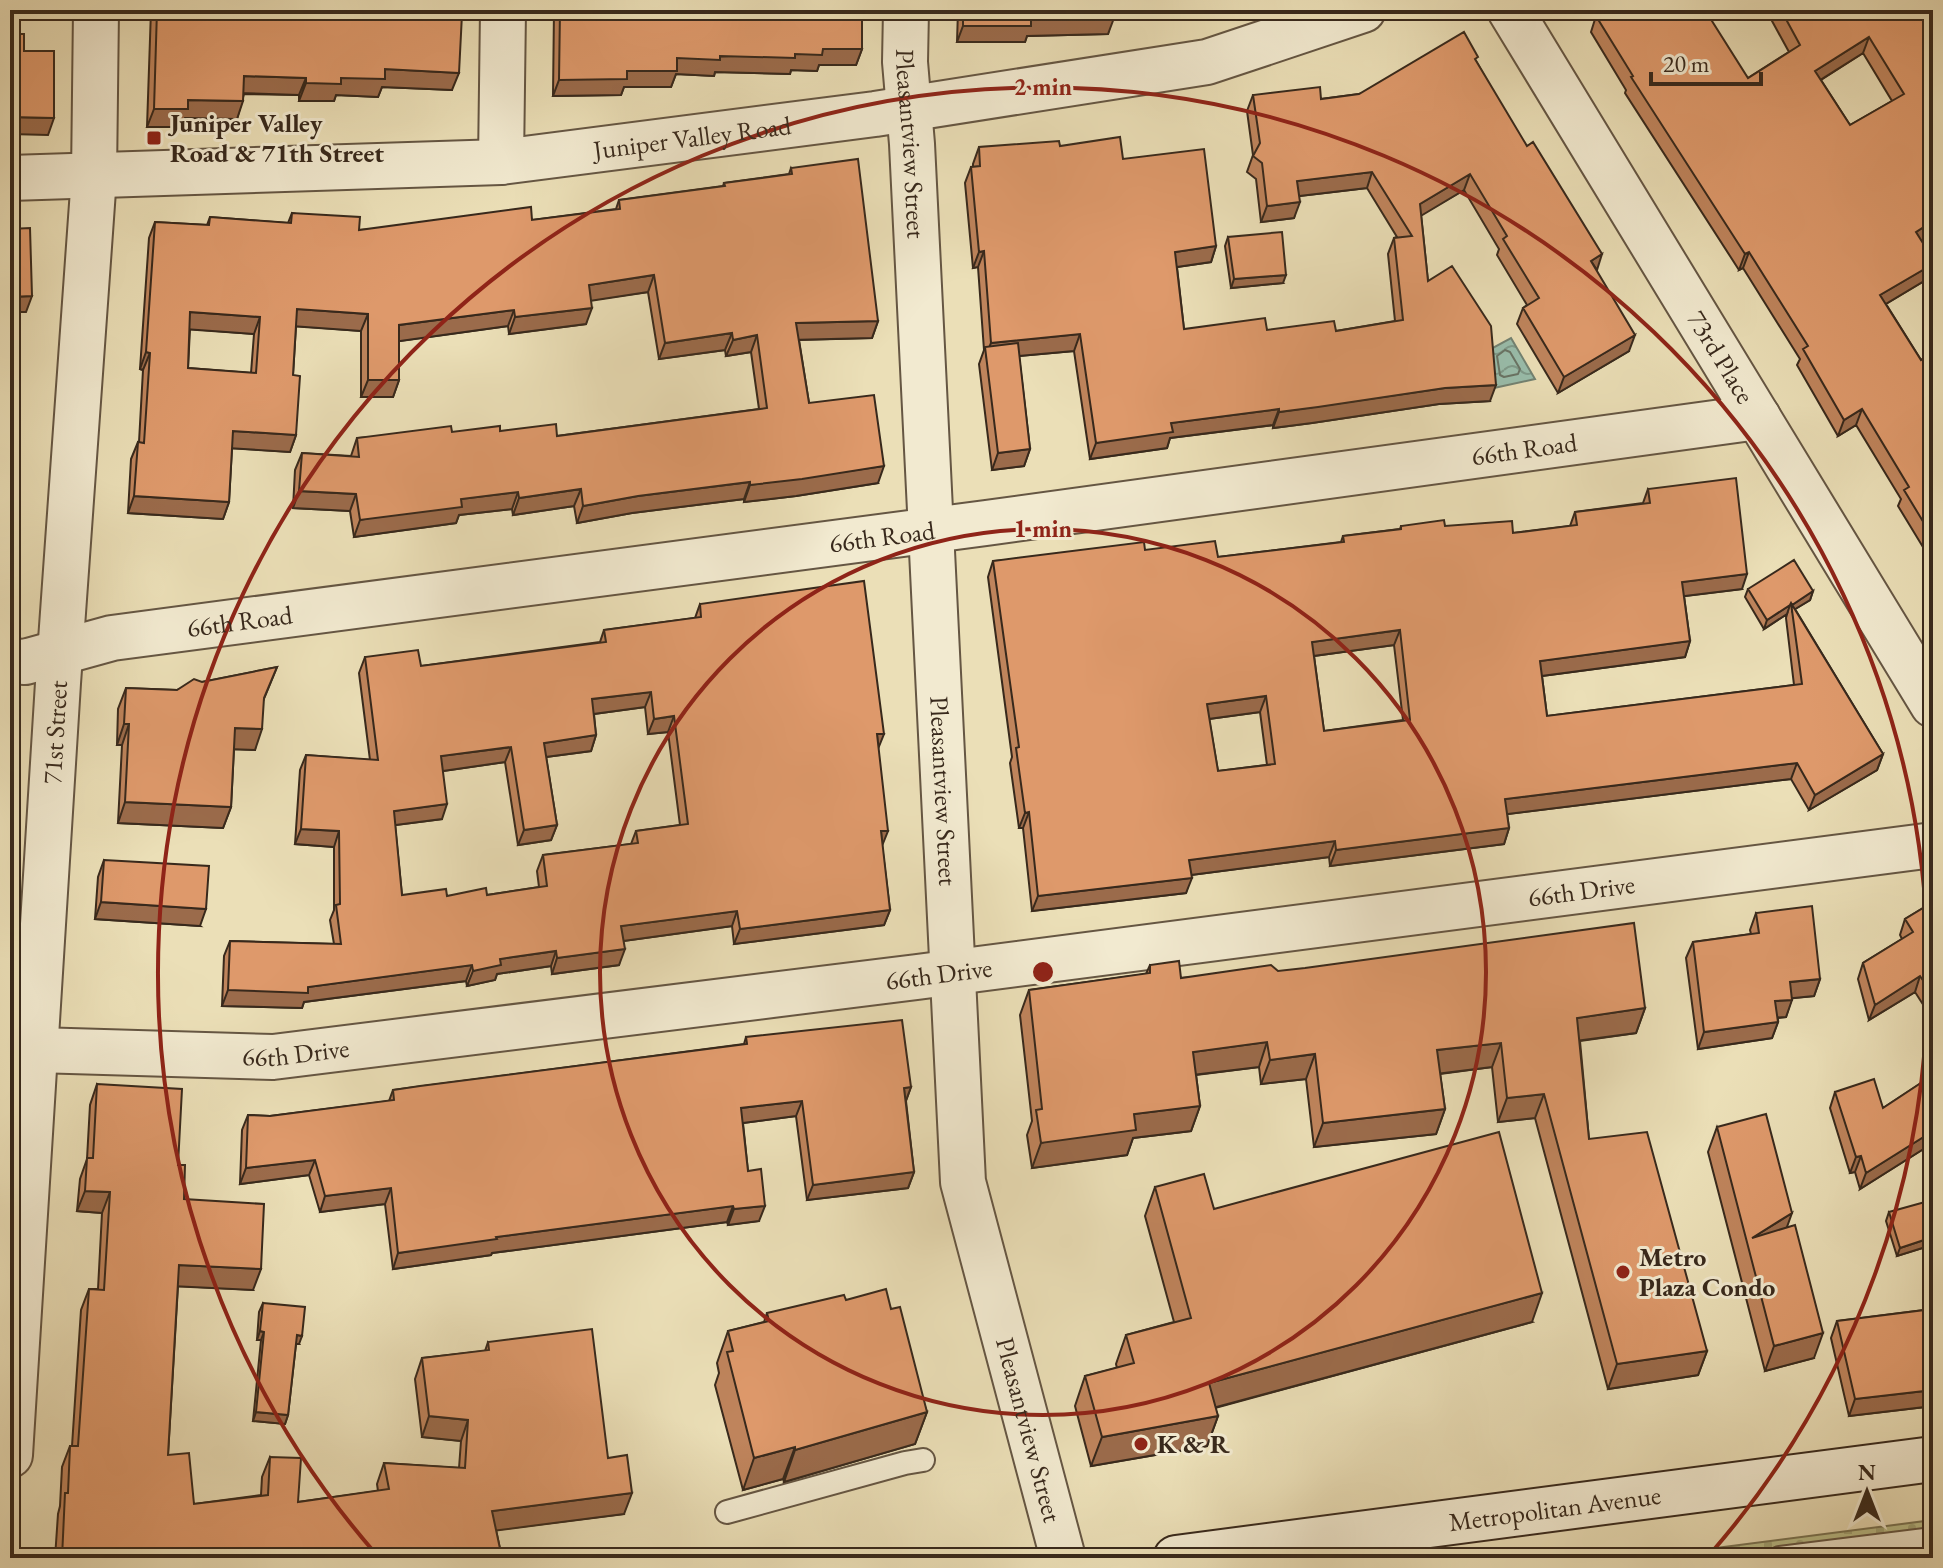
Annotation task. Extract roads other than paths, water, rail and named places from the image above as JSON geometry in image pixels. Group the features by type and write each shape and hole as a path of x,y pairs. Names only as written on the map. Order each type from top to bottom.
{"street":[{"name":"71st Street","path":"10,1455 60,652 94,176 96,10"},
{"path":"501,162 503,10"},
{"name":"Pleasantview Street","path":"906,10 905,62 955,973 963,1182 1063,1558"},
{"name":"Juniper Valley Road","path":"10,178 501,162 909,108 1207,62 1363,10"},
{"name":"73rd Place","path":"1510,10 1933,705"},
{"name":"66th Road","path":"10,661 25,662 127,636 1758,417"},
{"name":"66th Drive","path":"36,1050 273,1057 955,973 1933,845"},
{"name":"Metropolitan Avenue","path":"1176,1558 1933,1459"}],"lane":[{"path":"727,1512 923,1460"},
{"path":"1780,1558 1933,1539"}],"water":[{"path":"1511,338 1535,379 1494,388 1487,351"}],"place":[{"name":"Juniper Valley Road & 71th Street","path":"154,138"},
{"name":"Metro Plaza Condo","path":"1623,1272"},
{"name":"K & R","path":"1141,1444"}]}
